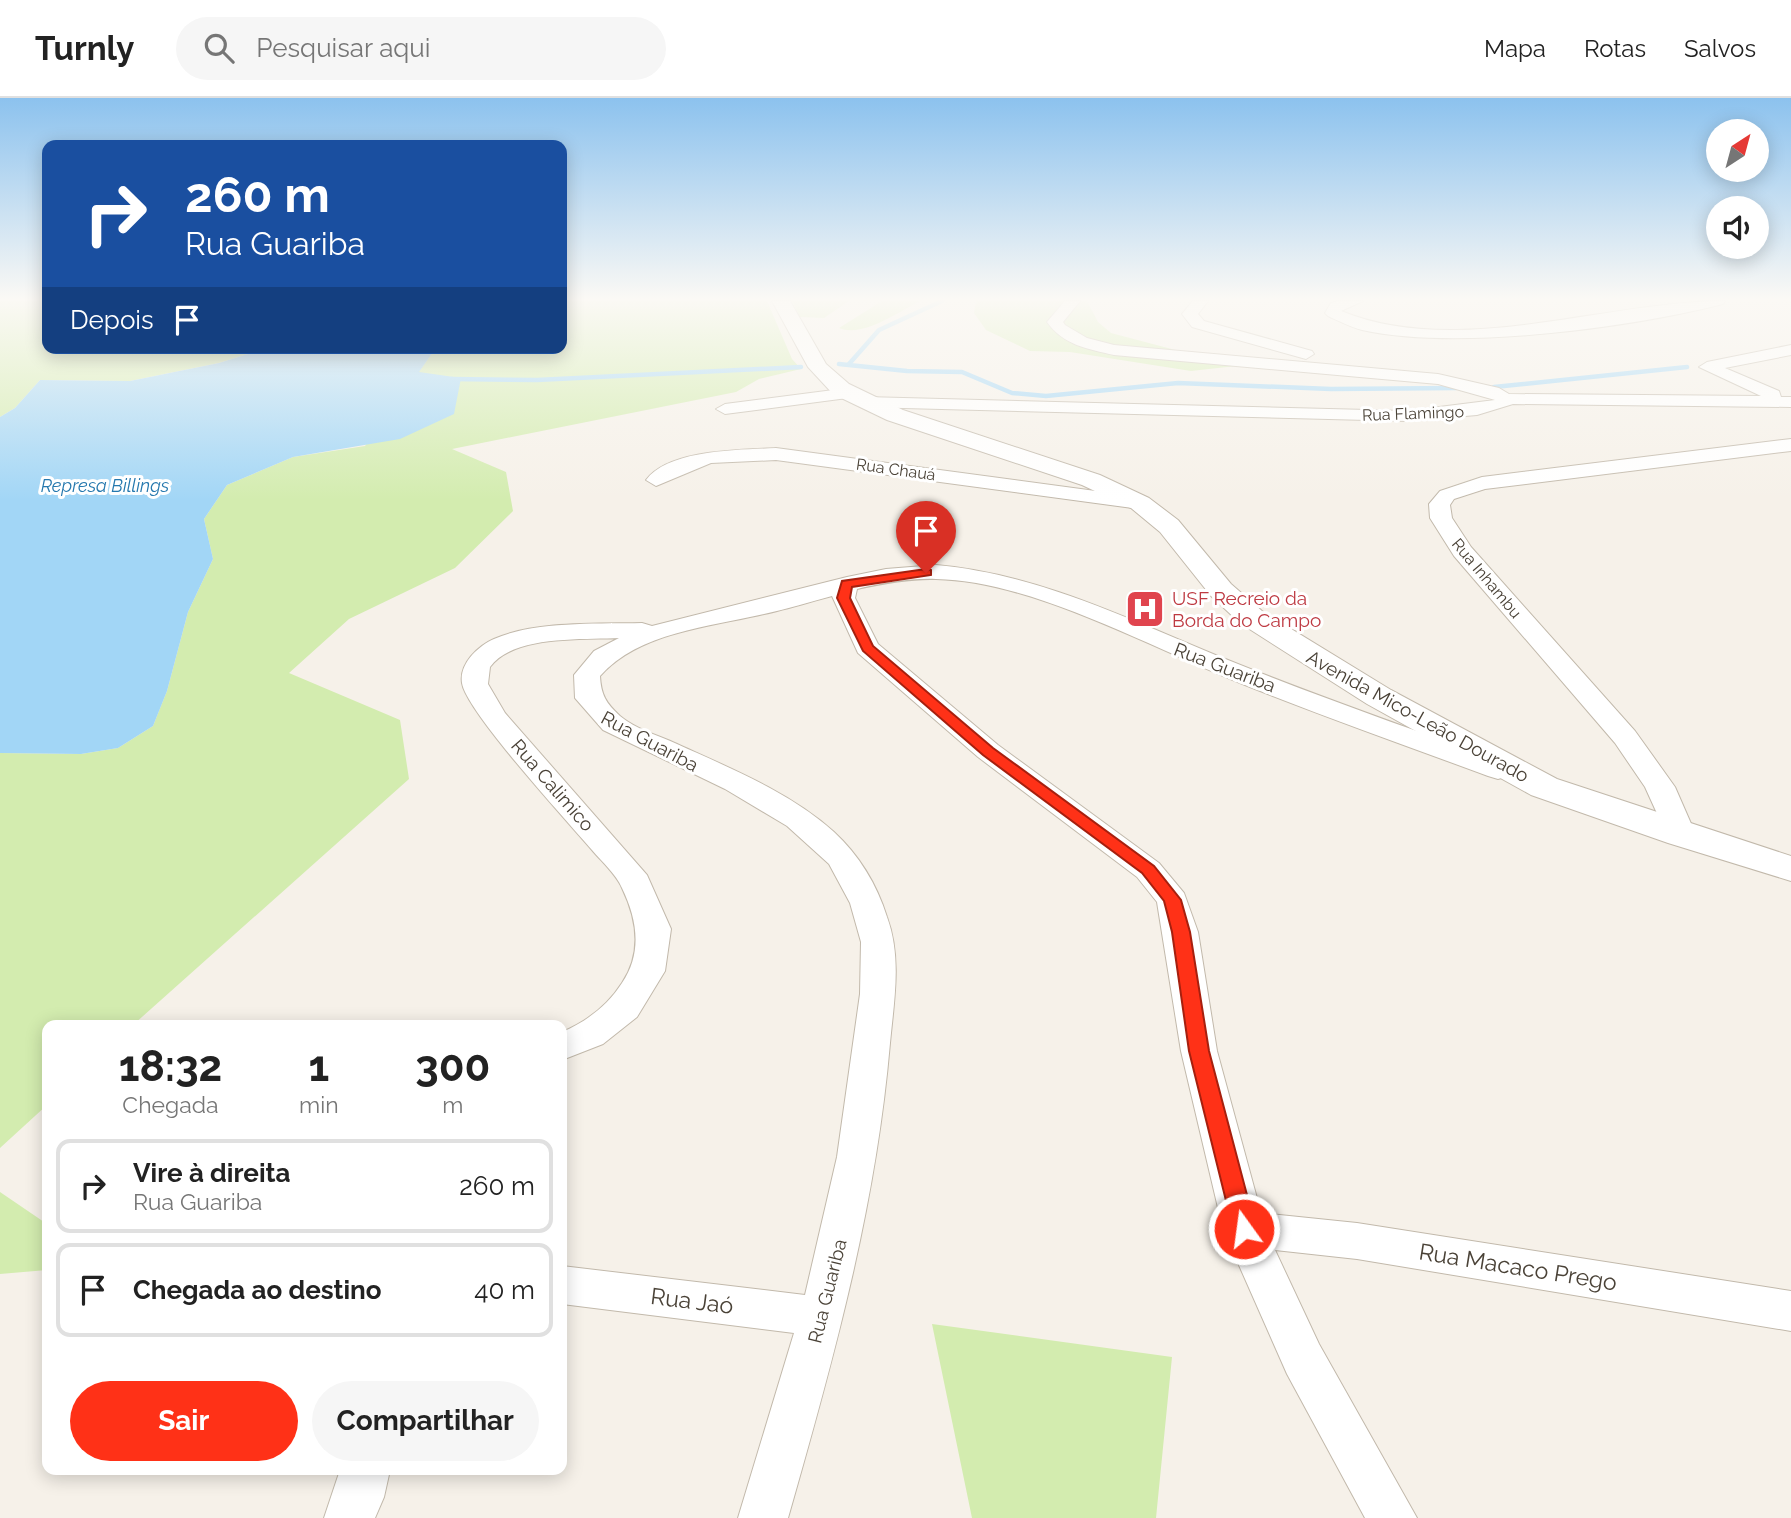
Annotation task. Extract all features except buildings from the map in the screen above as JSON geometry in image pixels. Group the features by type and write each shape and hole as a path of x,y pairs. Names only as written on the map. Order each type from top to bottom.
{"street":[{"name":"Avenida Mico-Leão Dourado","path":"818,367 832,383 857,398 1091,480 1140,503 1169,526 1222,590 1251,617 1379,697 1544,787 1681,835 1791,869"},
{"name":"Rua Flamingo","path":"724,409 857,398 1407,416 1477,410 1505,403 1506,399 1473,387 1412,377 1305,367"},
{"path":"1368,367 1412,377"},
{"path":"1708,367 1790,401"},
{"path":"1506,399 1790,401"},
{"name":"Rua Inhambu","path":"1681,835 1660,787 1625,737 1462,551 1441,518 1440,504 1447,495 1482,483 1791,445"},
{"name":"Rua Chauá","path":"656,481 690,462 711,457 776,454 1140,503"},
{"name":"Rua Guariba","path":"763,1518 823,1317 868,1100 879,953 863,893 840,856 813,827 613,724 593,709 585,689 590,671 601,656 659,629 764,607 846,584 926,573 958,573 989,579 1068,604 1226,669 1544,787"},
{"path":"846,584 843,598 867,648 988,751 1148,870 1172,900 1181,932 1199,1051 1244,1229 1303,1359 1392,1518"},
{"name":"Rua Calimico","path":"567,1045 590,1035 624,1008 648,971 654,929 636,882 494,717 475,684 477,667 494,650 520,639 568,633 659,629"},
{"name":"Rua Macaco Prego","path":"1244,1229 1357,1241 1791,1311"},
{"name":"Rua Jaó","path":"567,1286 823,1317"},
{"path":"349,1518 359,1497 364,1475"}],"green space":[{"path":"0,367 198,367 130,381 40,380 15,408 0,417"},
{"path":"422,367 801,369 759,379 736,392 452,449 506,472 513,511 455,568 349,619 289,673 400,720 409,779 139,1020 42,1020 42,1110 0,1148 0,753 81,754 118,748 153,726 167,691 188,612 213,559 204,519 227,485 293,457 365,446"},
{"path":"1167,367 1225,367 1191,371"},
{"path":"0,1192 42,1221 42,1270 0,1274"},
{"path":"932,1324 1172,1357 1156,1518 972,1518"}],"water":[{"name":"Represa Billings","path":"198,367 422,367 419,372 461,378 454,414 400,439 293,457 227,485 204,519 213,559 188,612 167,691 153,726 118,748 81,754 0,753 0,417 15,408 40,380 130,381"}],"waterway":[{"path":"451,379 537,380 796,367"},
{"path":"871,367 962,372 1012,393 1046,396 1178,383 1331,389 1456,388"},
{"path":"1494,387 1684,367"}],"place":[{"name":"USF Recreio da Borda do Campo","path":"1145,609"}],"route":[{"path":"926,573 846,584 843,598 867,648 923,699 988,751 1148,870 1172,900 1181,932 1199,1051 1244,1229"}]}
